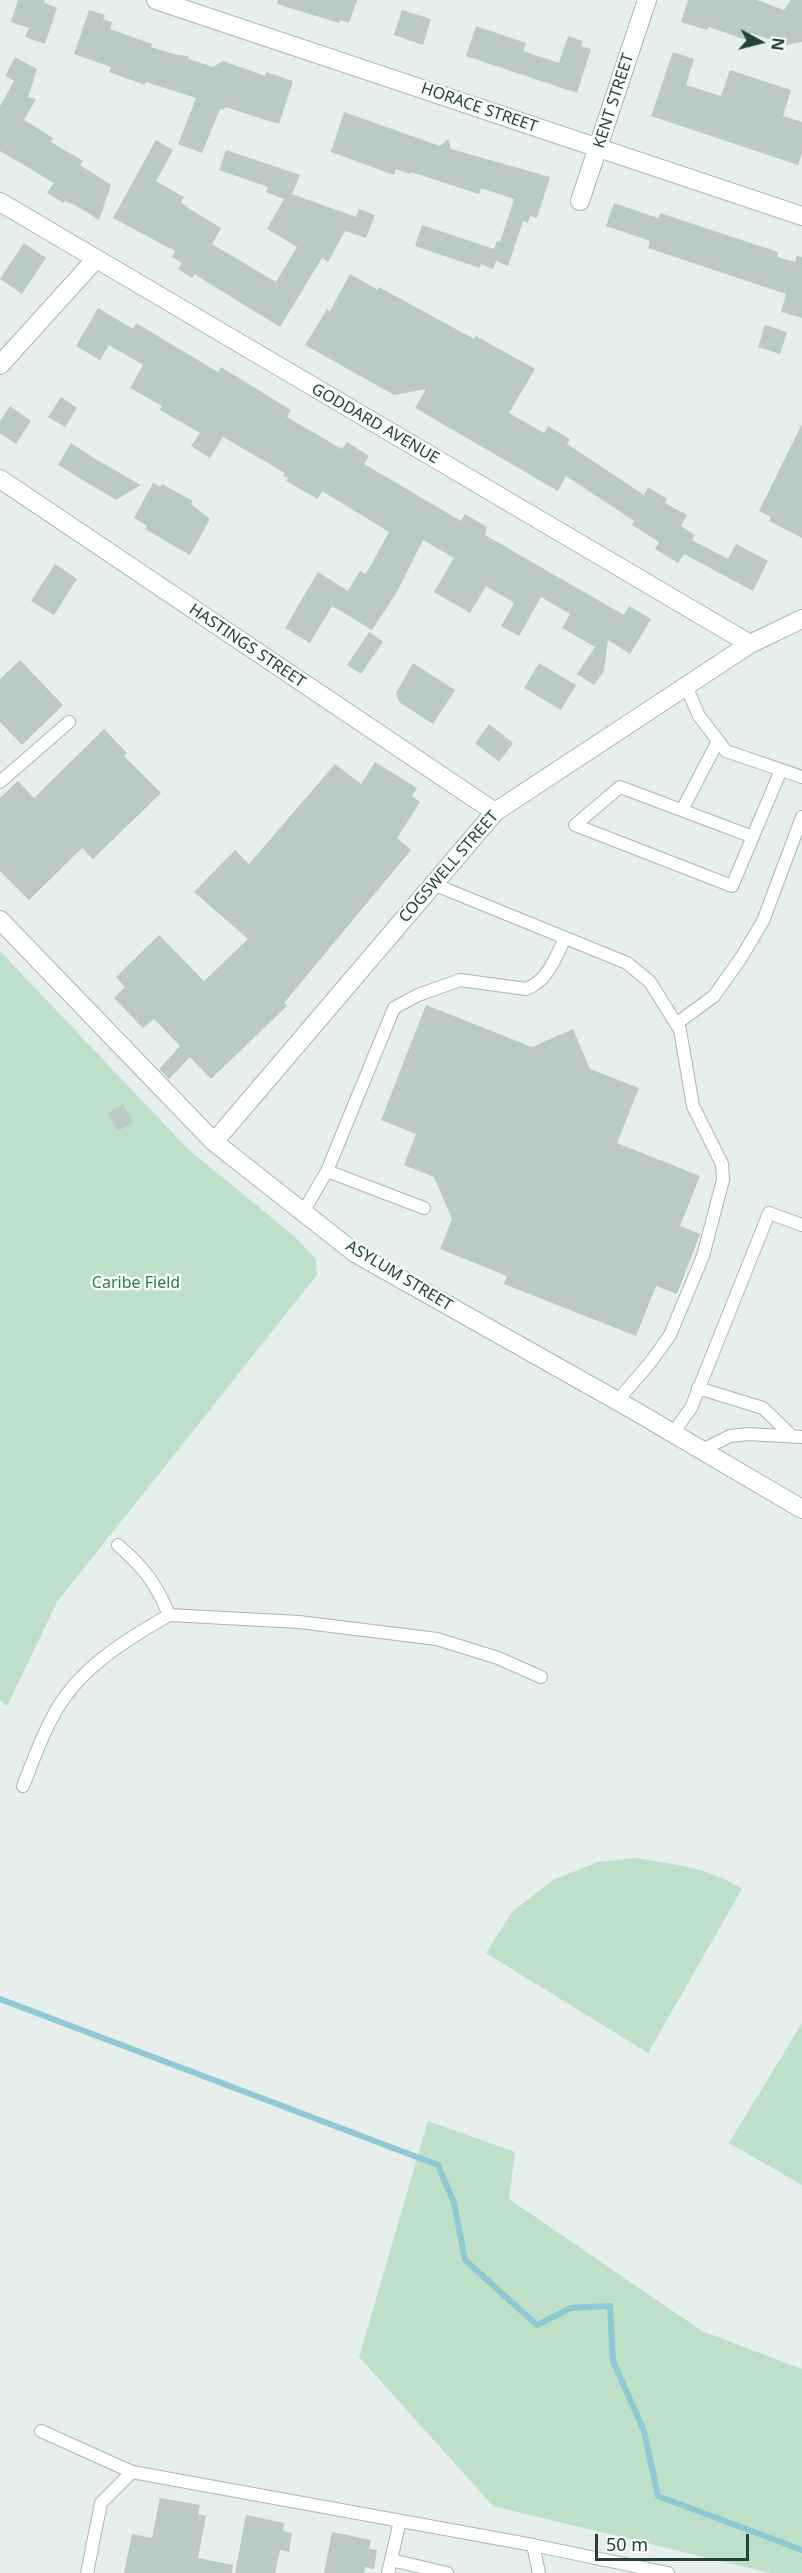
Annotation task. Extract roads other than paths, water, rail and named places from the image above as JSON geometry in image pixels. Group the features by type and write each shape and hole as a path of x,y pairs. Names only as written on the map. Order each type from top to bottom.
{"street":[{"name":"HORACE STREET","path":"156,0 802,216"},
{"name":"KENT STREET","path":"580,201 647,0"},
{"name":"GODDARD AVENUE","path":"0,202 750,644"},
{"path":"0,365 95,260"},
{"name":"HASTINGS STREET","path":"0,479 495,812"},
{"name":"COGSWELL STREET","path":"214,1142 495,812 750,644 802,619"},
{"name":"ASYLUM STREET","path":"0,920 214,1142 355,1253 673,1433 802,1509"}],"lane":[{"path":"686,686 699,716 726,751 802,777"},
{"path":"0,783 69,722"},
{"path":"682,810 718,741"},
{"path":"753,837 620,787 575,825 732,886 753,837 781,770"},
{"path":"676,1024 714,996 741,958 763,921 802,817"},
{"path":"433,884 627,963 650,982 680,1030 693,1106 722,1164 723,1180 703,1256 670,1335 650,1363 617,1401"},
{"path":"303,1212 327,1172 394,1008 418,995 460,980 526,990 536,986 546,975 565,938"},
{"path":"327,1172 424,1208"},
{"path":"673,1433 691,1408 769,1213 802,1225"},
{"path":"698,1388 764,1408 798,1437"},
{"path":"702,1450 730,1436 747,1434 798,1437"},
{"path":"118,1545 137,1562 157,1587 169,1615"},
{"path":"23,1786 52,1716 78,1679 121,1643 169,1615 299,1622 437,1639 498,1658 541,1677"},
{"path":"41,2432 132,2472 533,2545 668,2573"},
{"path":"87,2573 101,2503 132,2472"},
{"path":"388,2573 400,2521"},
{"path":"533,2545 539,2573"},
{"path":"391,2560 447,2573"}],"waterway":[{"path":"0,1999 438,2165 454,2203 465,2260 537,2325 571,2308 610,2306 613,2361 644,2431 658,2496 802,2550"}],"park label":[{"name":"Caribe Field","path":"136,1283"}]}
